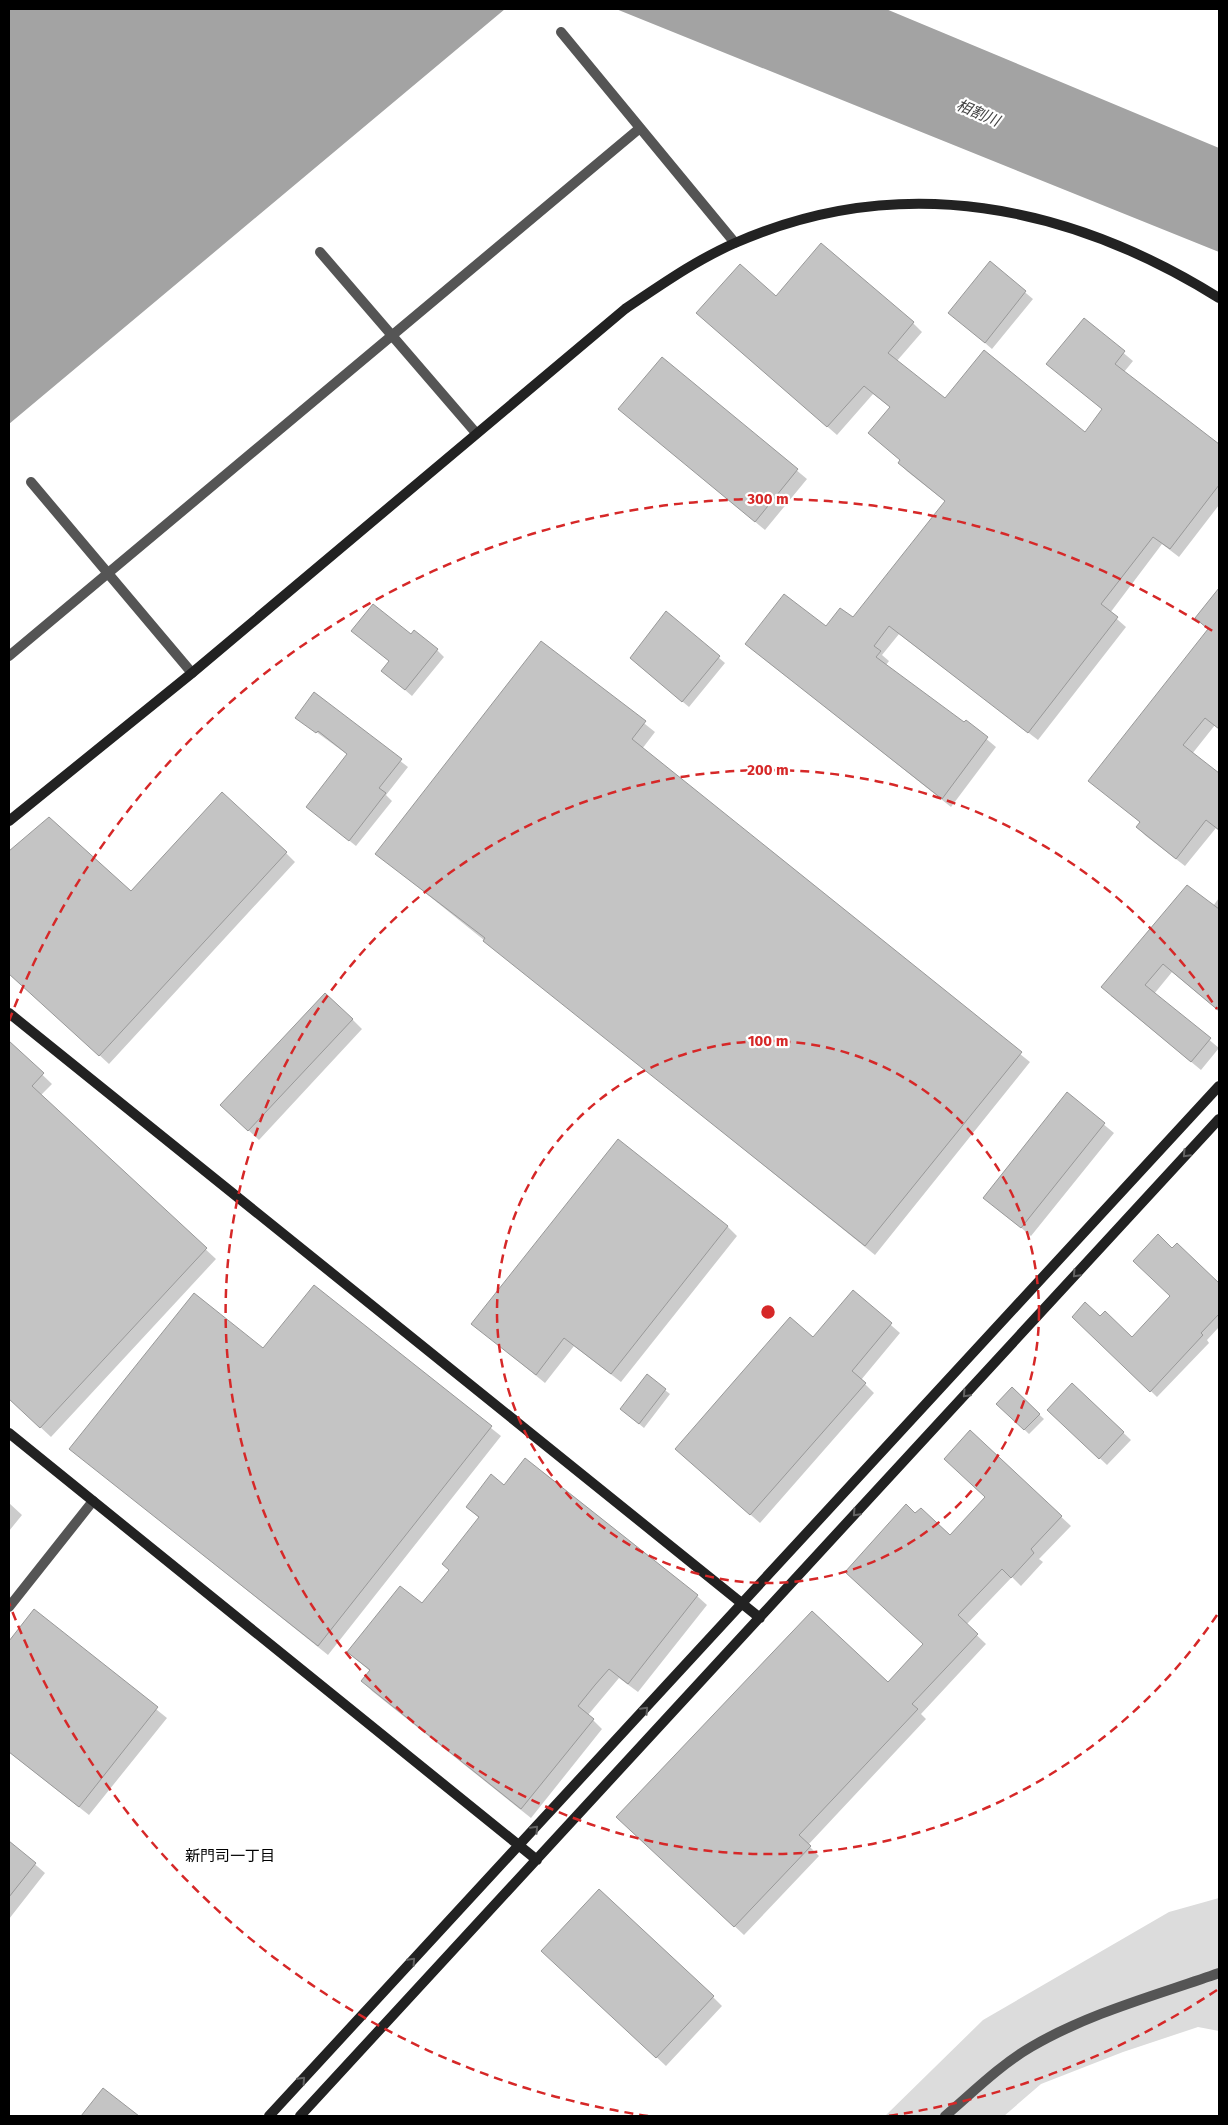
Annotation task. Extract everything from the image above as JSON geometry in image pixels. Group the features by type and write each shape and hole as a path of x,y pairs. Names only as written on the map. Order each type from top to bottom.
{"street":[{"path":"561,32 735,243"},
{"path":"9,656 640,128"},
{"path":"9,821 192,672 625,309 679,272 735,243 799,220 867,207 937,203 995,209 1072,227 1106,240 1186,277 1219,298"},
{"path":"320,252 476,434"},
{"path":"30,482 192,672"},
{"path":"9,1013 760,1618"},
{"path":"269,2116 1219,1086"},
{"path":"300,2116 538,1860 1219,1118"},
{"path":"9,1433 538,1860"},
{"path":"9,1607 93,1501"},
{"path":"945,2116 988,2079 1031,2047 1090,2019 1219,1973"}],"shaded area":[{"path":"1219,1898 1219,2031 1198,2027 1123,2052 1041,2084 1004,2116 885,2116 983,2020 1169,1912"}],"water":[{"path":"9,9 505,9 9,424"},
{"name":"相割川","path":"616,9 886,9 1219,148 1219,252"}],"building":[{"path":"821,243 914,322 888,353 945,398 984,350 1085,432 1102,409 1046,364 1084,318 1125,351 1115,364 1219,444 1219,485 1170,549 1153,537 1101,604 1118,617 1028,733 889,626 874,646 881,651 876,657 964,722 966,720 988,737 942,799 745,644 784,594 826,626 840,608 853,617 945,501 898,463 900,460 868,433 890,407 864,386 827,427 696,313 740,264 776,296"},
{"path":"990,261 1026,291 985,343 948,313"},
{"path":"662,357 798,469 755,522 618,409"},
{"path":"1219,588 1219,729 1205,718 1183,745 1219,773 1219,830 1206,820 1176,859 1136,827 1140,822 1088,781 1208,629 1195,618"},
{"path":"373,604 411,634 414,630 438,649 405,690 381,671 389,661 351,631"},
{"path":"666,611 720,656 682,702 630,658"},
{"path":"541,641 646,721 632,739 1022,1052 865,1246 483,941 485,938 375,854"},
{"path":"314,692 402,759 379,788 386,793 349,841 306,807 347,754 318,731 316,733 295,718"},
{"path":"222,792 287,852 99,1056 9,974 9,851 49,817 131,891"},
{"path":"1187,885 1219,909 1219,1011 1163,964 1145,985 1211,1038 1191,1062 1101,987"},
{"path":"325,993 353,1019 248,1131 220,1105"},
{"path":"9,1041 44,1073 32,1086 207,1248 40,1428 9,1399"},
{"path":"1067,1092 1105,1123 1021,1228 983,1198"},
{"path":"618,1139 728,1226 611,1374 564,1338 536,1375 471,1324"},
{"path":"1158,1234 1172,1248 1177,1243 1219,1283 1219,1314 1201,1333 1203,1335 1150,1392 1072,1317 1085,1302 1100,1316 1105,1311 1132,1337 1170,1296 1133,1261"},
{"path":"314,1285 492,1426 318,1646 69,1449 194,1293 263,1348"},
{"path":"853,1290 892,1323 852,1371 866,1383 750,1515 675,1449 790,1317 813,1337"},
{"path":"647,1374 666,1389 639,1424 620,1409"},
{"path":"1072,1383 1124,1432 1099,1459 1047,1410"},
{"path":"1012,1387 1040,1414 1024,1430 996,1404"},
{"path":"970,1430 1062,1516 1031,1549 1034,1553 1011,1578 1002,1569 958,1615 978,1634 912,1704 918,1709 799,1835 811,1846 734,1927 616,1817 812,1611 888,1682 923,1644 845,1572 906,1504 915,1513 921,1508 950,1535 985,1497 944,1459"},
{"path":"525,1458 698,1595 628,1684 609,1669 595,1685 578,1706 594,1719 521,1809 361,1681 370,1670 347,1652 400,1586 422,1603 449,1570 442,1564 479,1517 466,1507 491,1474 504,1485"},
{"path":"34,1609 158,1707 79,1807 9,1752 9,1641"},
{"path":"9,1841 36,1863 9,1897"},
{"path":"599,1889 714,1996 656,2058 541,1951"},
{"path":"103,2088 139,2116 81,2116"}],"district":[{"name":"新門司一丁目","path":"230,1856"}]}
